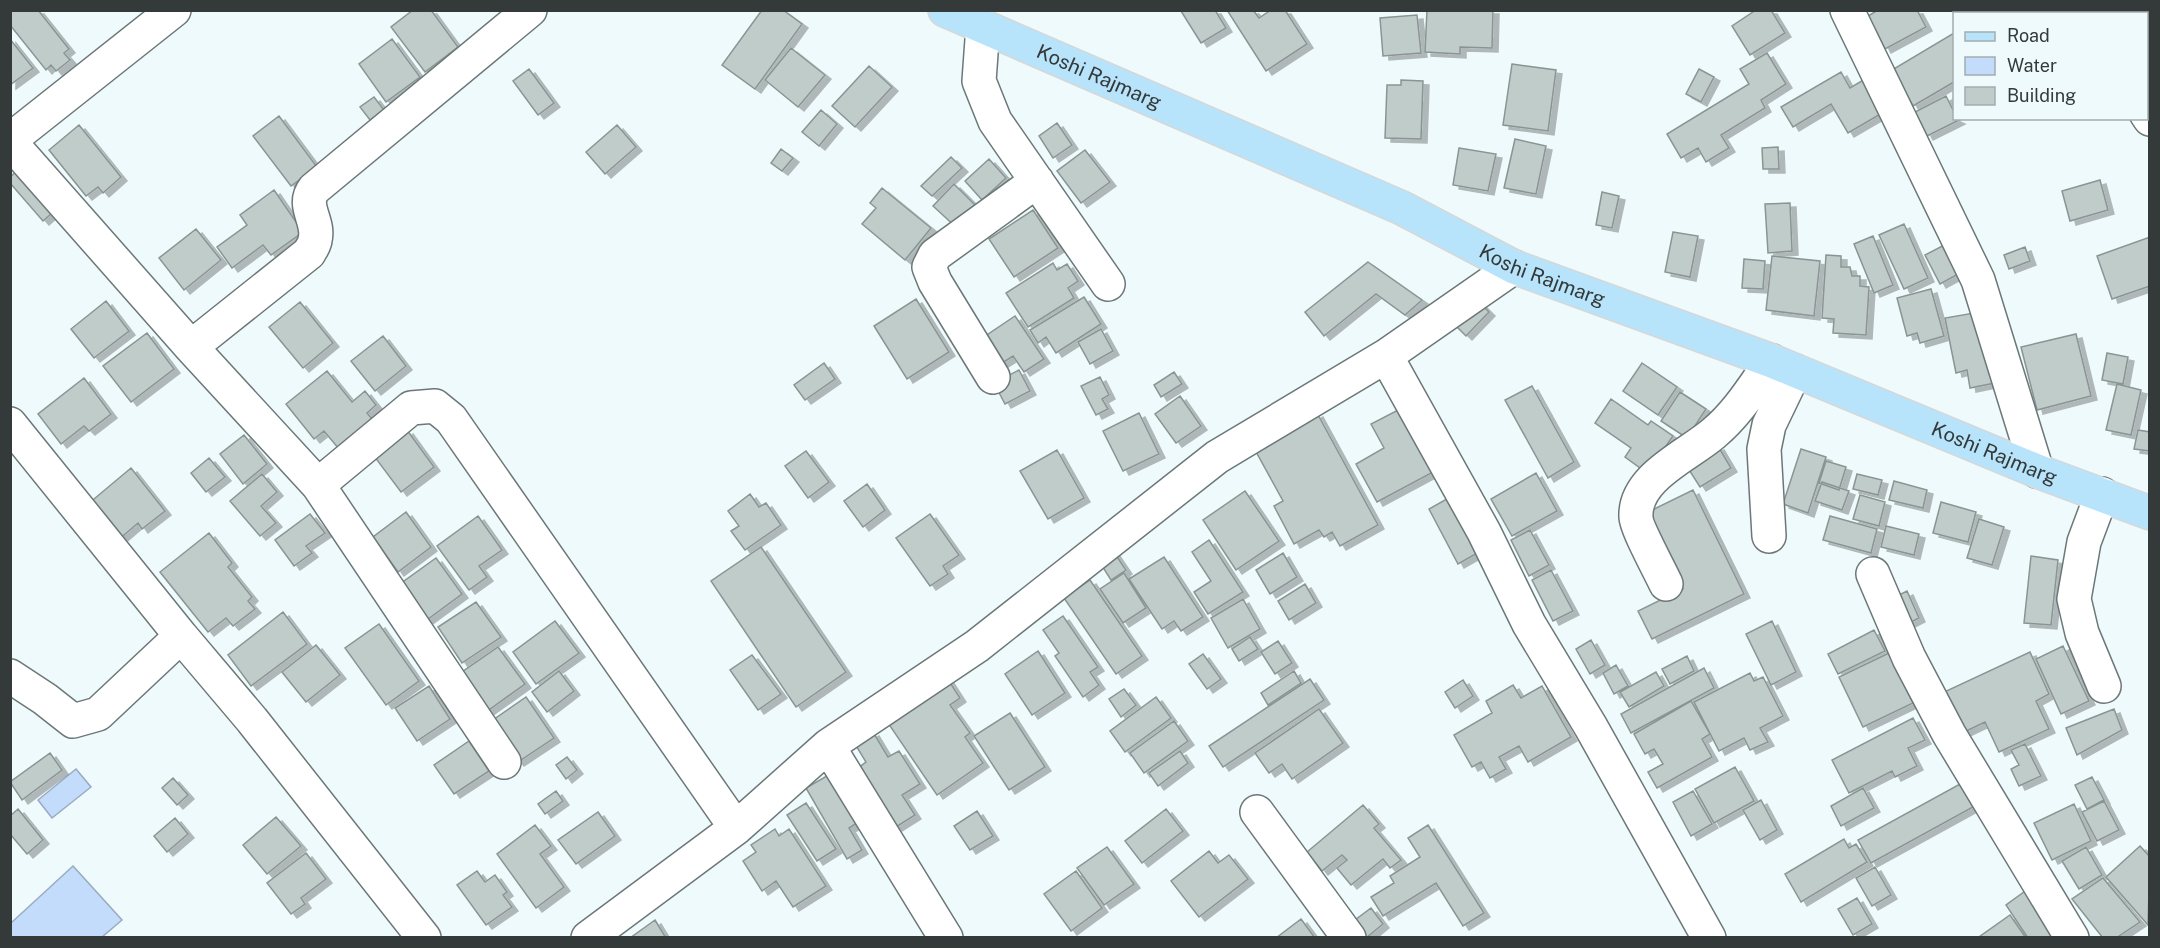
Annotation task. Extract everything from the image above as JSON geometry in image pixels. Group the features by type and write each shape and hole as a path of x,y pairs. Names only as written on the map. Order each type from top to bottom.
{"main road":[{"name":"Koshi Rajmarg","path":"945,10 1402,208 1514,267 1783,366 2037,471 2150,513"}],"street":[{"path":"174,10 10,141 191,347 318,485 504,762"},
{"path":"191,347 309,253 315,241 315,224 308,204 309,195 314,189 530,10"},
{"path":"1847,10 1978,280 2037,471"},
{"path":"983,26 979,81 995,121 1108,284"},
{"path":"993,377 935,282 929,267 935,255 1037,181"},
{"path":"588,938 736,828 828,746 977,646 1217,457 1386,356 1514,267"},
{"path":"1386,356 1484,532 1529,624 1709,938"},
{"path":"1769,536 1764,449 1783,366"},
{"path":"1666,584 1635,519 1637,500 1648,484 1714,433 1783,366"},
{"path":"318,485 411,408 435,406 452,419 736,828"},
{"path":"10,424 252,720 424,938"},
{"path":"2102,494 2084,542 2074,599 2082,633 2103,686"},
{"path":"1874,574 1910,658 1949,734 2072,938"},
{"path":"10,675 73,722 98,714 181,636"},
{"path":"828,746 946,938"},
{"path":"1257,812 1349,938"}],"water":[{"path":"76,769 91,787 52,818 38,800"},
{"path":"73,866 122,920 102,937 11,937 11,923"}],"building":[{"path":"10,10 38,10 69,49 64,53 70,60 56,71 51,65 46,70 10,25"},
{"path":"413,10 431,10 458,47 425,72 391,27"},
{"path":"762,10 783,10 802,24 755,89 722,65"},
{"path":"1182,10 1215,10 1226,28 1201,43"},
{"path":"1227,10 1253,10 1259,18 1271,10 1285,10 1307,44 1266,71"},
{"path":"1427,10 1493,10 1492,48 1460,47 1460,54 1425,52"},
{"path":"1756,10 1771,10 1785,33 1750,55 1732,26"},
{"path":"1878,10 1917,10 1926,27 1885,49 1868,16"},
{"path":"1974,10 2007,10 2002,12 1974,12"},
{"path":"2029,10 2061,10 2061,12 2030,12"},
{"path":"2110,10 2137,10 2134,12 2111,12"},
{"path":"1417,15 1421,53 1383,56 1380,18"},
{"path":"1953,34 1953,83 1913,106 1892,70"},
{"path":"10,39 33,68 10,85"},
{"path":"392,39 420,77 386,102 359,64"},
{"path":"2150,39 2150,74 2148,75 2148,40"},
{"path":"791,48 825,75 798,107 765,80"},
{"path":"1767,53 1786,84 1761,100 1765,108 1721,135 1729,148 1706,162 1698,148 1681,158 1667,134 1749,84 1740,69"},
{"path":"1512,64 1556,70 1548,131 1503,125"},
{"path":"869,66 892,87 855,127 832,106"},
{"path":"529,69 554,103 538,115 513,81"},
{"path":"1699,69 1714,77 1701,102 1686,94"},
{"path":"1841,72 1850,88 1865,79 1884,112 1848,133 1831,104 1793,127 1781,107"},
{"path":"1401,80 1423,81 1421,139 1385,138 1387,85 1401,85"},
{"path":"1946,96 1953,110 1953,120 1959,120 1927,136 1915,112"},
{"path":"374,97 384,110 370,120 360,107"},
{"path":"821,110 837,124 819,146 802,132"},
{"path":"279,116 317,167 291,186 253,136"},
{"path":"1057,123 1072,145 1053,158 1039,136"},
{"path":"79,125 121,177 103,193 98,187 86,196 49,150"},
{"path":"617,125 636,147 605,174 586,152"},
{"path":"1515,139 1546,146 1536,194 1504,188"},
{"path":"1778,147 1779,169 1763,169 1762,148"},
{"path":"1459,148 1496,154 1488,191 1453,185"},
{"path":"781,149 793,158 782,171 771,163"},
{"path":"1085,150 1110,182 1081,203 1057,171"},
{"path":"951,157 962,168 932,196 921,186"},
{"path":"989,159 1006,178 982,200 965,181"},
{"path":"25,164 60,206 43,221 10,183 10,177"},
{"path":"2100,180 2108,210 2070,221 2062,191"},
{"path":"954,184 978,208 958,229 933,206"},
{"path":"882,188 931,228 905,260 862,224 876,208 870,203"},
{"path":"274,190 303,232 271,255 263,245 232,268 217,247 247,225 240,215"},
{"path":"1602,192 1619,196 1612,228 1596,225"},
{"path":"1790,203 1792,251 1768,253 1765,204"},
{"path":"1033,210 1058,248 1014,277 989,239"},
{"path":"1904,224 1928,278 1904,289 1879,235"},
{"path":"196,229 221,260 184,290 159,258"},
{"path":"1673,232 1698,236 1690,277 1665,272"},
{"path":"1873,236 1893,285 1874,293 1854,244"},
{"path":"2150,237 2150,286 2112,299 2097,256"},
{"path":"1948,243 1962,272 1940,284 1925,255"},
{"path":"2025,247 2030,261 2009,269 2004,255"},
{"path":"1826,255 1841,256 1841,267 1850,267 1852,276 1860,276 1860,286 1869,287 1866,335 1833,333 1834,319 1822,318"},
{"path":"1772,256 1820,261 1814,316 1766,310"},
{"path":"1744,259 1765,261 1763,289 1742,288"},
{"path":"1368,262 1422,300 1405,315 1376,294 1324,336 1305,312"},
{"path":"1053,263 1057,270 1067,264 1078,281 1068,288 1074,298 1028,327 1006,293"},
{"path":"1931,289 1944,336 1920,343 1917,333 1907,336 1897,298"},
{"path":"1084,297 1101,324 1056,353 1046,337 1038,343 1030,330"},
{"path":"916,299 949,352 907,379 874,326"},
{"path":"1476,299 1489,312 1466,336 1452,322"},
{"path":"106,301 129,331 94,358 71,329"},
{"path":"300,302 333,343 303,368 269,327"},
{"path":"1974,313 1995,383 1970,388 1967,370 1956,373 1945,318"},
{"path":"1015,316 1044,359 1024,372 1013,356 996,367 978,341"},
{"path":"1101,329 1113,351 1090,364 1078,342"},
{"path":"147,333 174,369 131,402 103,366"},
{"path":"2076,334 2091,396 2037,410 2021,347"},
{"path":"383,336 406,366 375,391 351,361"},
{"path":"2107,353 2128,357 2123,384 2102,380"},
{"path":"824,363 835,379 805,400 794,385"},
{"path":"1642,363 1677,387 1658,415 1623,391"},
{"path":"1019,370 1030,391 1005,404 994,383"},
{"path":"327,371 352,402 365,391 376,405 367,413 379,427 344,455 324,431 314,439 286,404"},
{"path":"1174,372 1182,384 1161,397 1154,385"},
{"path":"1100,377 1109,395 1102,399 1108,409 1096,415 1081,386"},
{"path":"84,378 111,414 89,431 84,426 61,444 38,414"},
{"path":"2117,384 2141,390 2131,435 2106,430"},
{"path":"1532,386 1574,462 1548,478 1505,400"},
{"path":"1680,392 1706,409 1687,438 1661,421"},
{"path":"1180,396 1201,426 1176,443 1155,414"},
{"path":"1611,399 1648,425 1651,421 1673,436 1647,473 1625,457 1631,448 1595,423"},
{"path":"1402,408 1435,471 1377,502 1356,464 1384,448 1371,424"},
{"path":"1139,413 1159,454 1123,471 1103,431"},
{"path":"1317,413 1378,525 1340,546 1332,532 1324,537 1319,530 1294,544 1274,506 1283,501 1254,448"},
{"path":"407,430 434,467 401,492 374,456"},
{"path":"2138,430 2150,432 2150,451 2134,449"},
{"path":"244,435 267,464 243,484 220,454"},
{"path":"1718,446 1731,468 1700,487 1686,465"},
{"path":"1801,449 1826,457 1808,513 1783,504"},
{"path":"1057,450 1084,498 1048,519 1020,471"},
{"path":"806,451 829,482 808,498 785,466"},
{"path":"209,458 225,477 206,492 191,473"},
{"path":"1826,461 1846,467 1839,490 1819,483"},
{"path":"131,468 165,511 142,529 138,523 117,541 88,504"},
{"path":"1536,473 1557,511 1512,536 1491,499"},
{"path":"262,474 277,492 261,506 276,523 260,536 230,501"},
{"path":"1857,474 1882,480 1878,495 1853,489"},
{"path":"1894,481 1927,490 1923,508 1889,500"},
{"path":"1822,482 1849,491 1842,510 1815,501"},
{"path":"867,484 885,510 863,527 844,501"},
{"path":"1693,490 1744,594 1652,639 1638,611 1683,589 1646,513"},
{"path":"1245,491 1279,541 1236,570 1203,520"},
{"path":"750,494 759,507 766,503 781,525 745,550 731,531 739,526 728,511"},
{"path":"1860,495 1885,502 1879,526 1853,519"},
{"path":"1452,496 1481,551 1458,564 1429,509"},
{"path":"1941,502 1976,512 1968,542 1933,533"},
{"path":"406,512 431,547 398,572 373,537"},
{"path":"310,514 325,533 306,546 312,553 294,566 275,540"},
{"path":"930,514 959,555 943,566 948,574 930,586 896,538"},
{"path":"478,516 502,550 479,566 487,577 469,590 437,546"},
{"path":"1830,516 1877,529 1871,553 1823,540"},
{"path":"1979,519 2004,527 1992,565 1967,558"},
{"path":"1886,526 1919,534 1914,555 1881,547"},
{"path":"1530,530 1549,565 1529,576 1511,540"},
{"path":"209,533 232,563 228,567 252,597 248,601 255,609 233,626 226,618 208,632 160,572"},
{"path":"1209,540 1243,592 1208,614 1194,592 1211,581 1192,552"},
{"path":"761,547 846,672 796,707 711,581"},
{"path":"1111,548 1126,570 1111,580 1097,558"},
{"path":"1283,553 1297,577 1270,594 1256,570"},
{"path":"2031,556 2058,560 2051,625 2024,623"},
{"path":"1164,557 1203,617 1181,631 1174,621 1162,629 1129,579"},
{"path":"436,558 462,594 420,625 393,589"},
{"path":"1551,570 1573,611 1553,621 1532,580"},
{"path":"1124,573 1146,608 1123,623 1100,589"},
{"path":"1090,580 1142,656 1116,674 1064,598"},
{"path":"1305,584 1316,603 1289,620 1278,601"},
{"path":"1907,591 1919,618 1905,625 1893,598"},
{"path":"1243,599 1260,629 1228,648 1211,618"},
{"path":"476,602 501,637 462,663 438,627"},
{"path":"283,612 307,644 251,686 228,655"},
{"path":"1063,616 1098,667 1090,672 1099,685 1083,697 1055,656 1059,653 1043,630"},
{"path":"555,621 579,653 536,684 513,652"},
{"path":"1772,621 1796,672 1771,685 1746,634"},
{"path":"379,624 419,681 386,705 345,648"},
{"path":"1874,630 1885,651 1838,674 1828,654"},
{"path":"1250,637 1258,649 1239,661 1232,649"},
{"path":"1591,640 1605,665 1590,674 1576,649"},
{"path":"1278,641 1292,663 1275,674 1261,652"},
{"path":"316,645 340,675 306,702 282,672"},
{"path":"2063,646 2089,701 2061,714 2036,659"},
{"path":"498,647 525,684 486,712 459,674"},
{"path":"1038,651 1065,693 1032,715 1005,674"},
{"path":"2030,652 2049,694 2036,701 2049,729 1999,752 1985,722 1960,734 1942,693"},
{"path":"1889,653 1913,703 1863,727 1839,677"},
{"path":"1203,654 1221,679 1207,689 1189,664"},
{"path":"752,655 781,694 758,710 730,670"},
{"path":"1687,656 1694,671 1670,684 1662,669"},
{"path":"1616,665 1628,686 1614,694 1603,673"},
{"path":"1704,668 1714,688 1631,733 1621,714"},
{"path":"559,671 574,691 547,712 532,692"},
{"path":"1294,671 1301,683 1268,705 1261,693"},
{"path":"1656,672 1664,686 1629,707 1620,692"},
{"path":"1750,673 1754,681 1763,677 1783,716 1760,728 1768,742 1750,750 1744,738 1719,751 1694,702"},
{"path":"947,678 960,698 950,705 970,733 965,737 983,763 937,795 886,720"},
{"path":"1310,679 1324,700 1223,767 1209,746"},
{"path":"1463,680 1473,696 1455,708 1445,692"},
{"path":"1513,685 1521,698 1542,686 1571,737 1528,762 1519,746 1499,757 1506,769 1490,778 1481,762 1472,767 1454,735 1492,713 1486,701"},
{"path":"429,686 450,719 417,741 395,708"},
{"path":"1124,689 1136,705 1121,717 1109,699"},
{"path":"526,697 554,738 518,762 490,722"},
{"path":"1156,697 1171,718 1125,752 1110,731"},
{"path":"1691,701 1710,734 1702,739 1712,757 1657,788 1648,772 1663,764 1654,749 1645,754 1634,734"},
{"path":"1319,709 1343,743 1292,779 1282,764 1269,773 1255,753"},
{"path":"2114,709 2122,730 2077,755 2066,728"},
{"path":"1010,713 1045,767 1009,790 974,736"},
{"path":"1913,718 1925,740 1908,748 1917,766 1895,777 1892,771 1849,793 1832,760"},
{"path":"1174,721 1188,741 1144,773 1130,753"},
{"path":"873,732 888,757 899,751 920,784 902,795 915,815 896,827 858,768 866,762 855,744"},
{"path":"469,741 489,771 454,794 434,765"},
{"path":"2025,744 2041,776 2019,786 2011,769 2019,765 2011,750"},
{"path":"1180,751 1188,763 1158,786 1149,773"},
{"path":"50,753 62,770 22,800 10,782"},
{"path":"567,757 577,770 566,779 556,765"},
{"path":"1735,767 1754,801 1714,823 1695,789"},
{"path":"832,773 860,821 849,828 862,850 847,859 806,788"},
{"path":"2092,777 2104,800 2087,809 2075,785"},
{"path":"173,778 188,795 177,805 162,788"},
{"path":"1960,784 1973,807 1871,863 1858,840"},
{"path":"1863,788 1874,808 1841,826 1831,806"},
{"path":"556,791 563,801 545,814 538,804"},
{"path":"1693,791 1712,824 1691,836 1673,802"},
{"path":"1761,800 1777,830 1760,840 1743,810"},
{"path":"2104,801 2119,830 2097,841 2082,812"},
{"path":"806,803 836,849 817,861 787,815"},
{"path":"2074,804 2091,841 2052,860 2034,823"},
{"path":"1363,805 1379,824 1374,828 1401,860 1390,868 1383,859 1351,885 1337,868 1347,860 1342,855 1322,871 1307,852"},
{"path":"18,809 43,840 27,854 10,834 10,816"},
{"path":"1166,809 1183,831 1142,863 1125,841"},
{"path":"977,811 993,836 970,850 954,826"},
{"path":"598,812 615,836 576,864 558,840"},
{"path":"276,817 301,846 267,874 243,845"},
{"path":"175,818 188,834 167,852 154,836"},
{"path":"535,825 551,846 540,854 564,887 536,908 497,854"},
{"path":"1428,825 1484,913 1463,926 1436,883 1383,916 1371,897 1394,883 1390,876 1420,857 1408,838"},
{"path":"775,829 779,836 789,829 826,886 793,907 776,881 762,891 743,861 756,852 751,845"},
{"path":"1844,839 1849,848 1856,844 1867,862 1801,902 1785,874"},
{"path":"2140,846 2150,857 2148,925 2106,877"},
{"path":"1107,847 1134,884 1104,905 1077,868"},
{"path":"2086,847 2102,875 2079,889 2062,861"},
{"path":"1209,851 1218,863 1229,855 1248,879 1199,917 1171,881"},
{"path":"306,853 326,879 301,898 305,904 291,914 267,883"},
{"path":"1875,867 1891,895 1872,906 1856,878"},
{"path":"477,871 485,882 495,875 507,892 503,895 512,907 486,925 457,885"},
{"path":"1076,871 1102,908 1071,931 1044,894"},
{"path":"2103,878 2140,922 2116,938 2103,938 2072,899"},
{"path":"2028,889 2062,938 2028,938 2006,905"},
{"path":"1857,898 1872,924 1853,935 1838,909"},
{"path":"1371,908 1383,924 1363,938 1351,923"},
{"path":"2010,915 2026,938 1979,938 1979,937"},
{"path":"1301,919 1315,938 1276,938"},
{"path":"655,920 666,938 630,938"}]}
